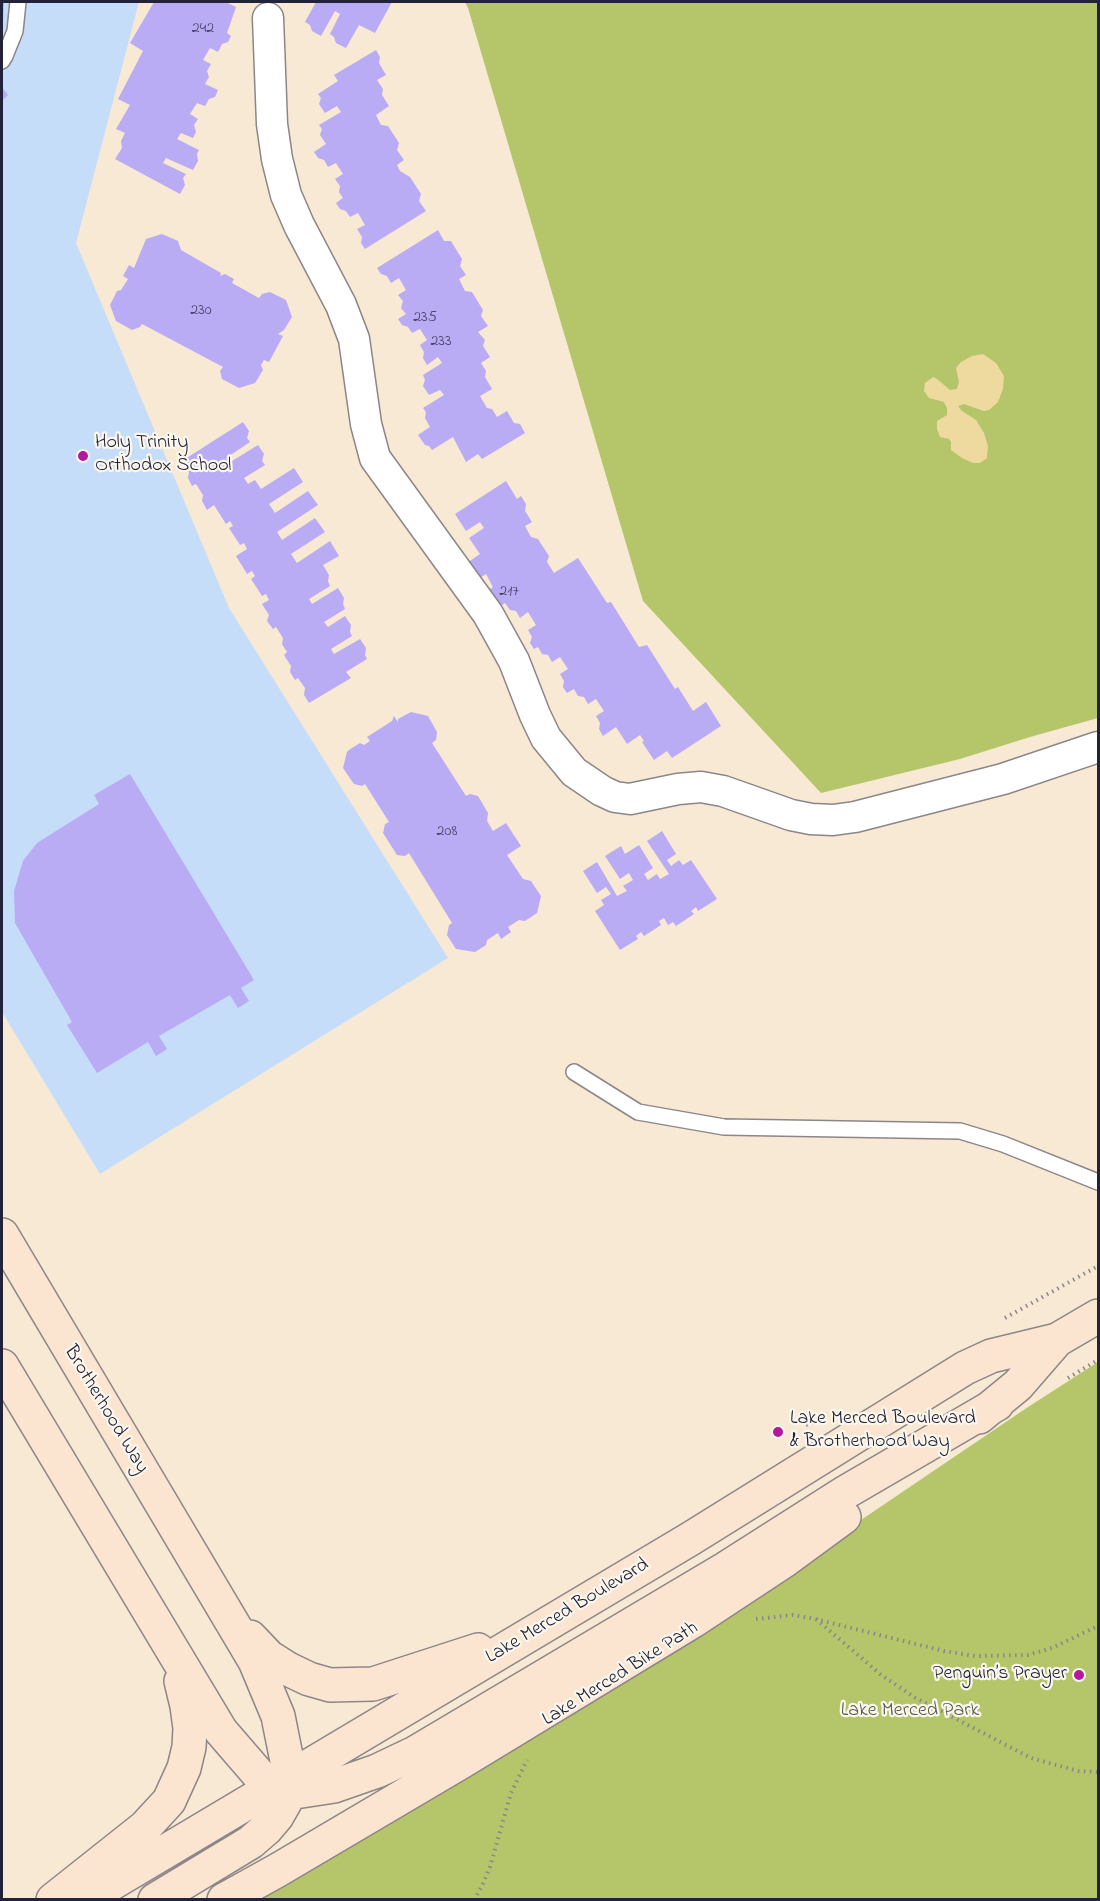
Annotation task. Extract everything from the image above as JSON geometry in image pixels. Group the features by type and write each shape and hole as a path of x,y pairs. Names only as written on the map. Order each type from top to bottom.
{"main road":[{"name":"Brotherhood Way","path":"2,1235 209,1584"},
{"name":"Lake Merced Boulevard","path":"84,1899 284,1785 699,1534 965,1368 991,1356 1057,1340 1098,1316"},
{"name":"Lake Merced Boulevard","path":"224,1899 278,1870 461,1762 721,1603 784,1561 997,1404 1018,1385 1057,1340"},
{"path":"2,1366 221,1731 252,1769 303,1792 334,1786 377,1771 415,1753 724,1569 846,1492 997,1404"},
{"path":"209,1584 236,1621 269,1657 309,1679 330,1685 373,1684 536,1631"},
{"path":"154,1899 256,1838 277,1816 285,1802 287,1756 278,1716 255,1661 209,1584"},
{"path":"53,1899 158,1816 169,1801 184,1768 189,1747 190,1728 187,1706 173,1661 153,1620"}],"street":[{"path":"268,18 272,124 277,159 286,195 341,305 354,339 366,424 375,458 488,614 514,661 546,738 574,772 615,797 630,799 678,789 701,787 791,815 833,820 855,817 1003,779 1098,747"}],"lane":[{"path":"2,61 15,31 18,2"},
{"path":"574,1072 638,1112 724,1127 960,1131 1003,1144 1098,1182"}],"path":[{"path":"748,1621 769,1617 815,1618 944,1651 975,1656 1028,1655 1067,1642 1098,1626"},
{"path":"815,1618 880,1674 914,1697 1031,1758 1078,1771 1098,1772"},
{"path":"474,1899 490,1867 511,1793 529,1756"}],"shaded area":[{"name":"Holy Trinity Orthodox School","path":"2,2 139,2 76,243 229,608 448,958 100,1174 2,1012"}],"green space":[{"path":"465,2 1098,2 1098,718 960,759 821,793 643,601"},
{"name":"Lake Merced Park","path":"1098,1362 1098,1899 245,1900 728,1610"}],"sand":[{"path":"983,354 996,363 1004,376 1003,389 998,402 989,410 984,411 964,404 958,406 976,420 984,433 988,446 987,458 980,463 973,463 951,450 949,439 940,437 937,421 947,415 947,408 944,402 929,398 924,391 925,383 933,377 950,390 957,389 959,382 956,368 972,356"}],"building":[{"path":"2,2 4,2 3,22 2,22"},
{"path":"154,2 226,2 236,7 227,33 231,36 228,42 222,44 218,52 210,48 203,60 211,64 207,71 209,77 205,84 218,90 215,97 209,99 205,106 197,103 190,114 198,119 194,125 196,132 193,138 181,133 177,139 199,150 198,161 193,170 166,158 163,163 186,174 183,178 185,185 180,194 115,159 122,148 121,141 125,133 116,129 130,105 118,99 143,51 130,43"},
{"path":"316,2 392,2 375,33 359,25 346,48 336,43 330,34 340,14 335,11 321,36 312,31 310,25 305,22"},
{"path":"376,50 380,57 379,63 386,75 377,80 389,106 376,115 381,125 388,126 399,143 397,150 404,160 397,165 400,171 410,177 421,194 419,201 426,211 365,249 357,229 365,225 358,213 350,217 336,203 343,198 339,192 340,186 335,179 343,174 336,163 328,167 324,160 318,158 314,152 326,144 320,135 322,129 319,125 341,112 337,106 325,113 319,104 321,98 318,94 338,81 334,75"},
{"path":"2,87 8,95 2,101"},
{"path":"438,230 444,241 451,241 462,259 460,266 466,275 459,279 465,291 472,292 483,310 481,316 488,326 478,332 485,340 483,346 490,357 481,363 492,389 480,396 487,408 492,409 497,417 507,411 514,423 520,424 525,433 482,459 478,454 466,462 453,437 432,450 418,435 430,427 423,408 444,395 440,390 429,395 423,386 425,380 423,375 442,363 438,357 427,365 420,345 427,340 420,329 412,333 398,319 406,314 401,308 403,301 398,295 406,290 399,278 391,283 387,276 381,274 377,268"},
{"path":"162,234 178,241 181,250 221,273 220,276 225,274 234,279 232,283 259,298 262,294 270,292 286,300 292,317 284,330 278,334 283,336 269,362 264,360 261,365 263,370 255,383 239,388 222,379 220,371 223,367 142,324 132,330 116,321 110,305 117,291 121,290 128,279 123,276 129,265 134,268 146,239"},
{"path":"243,422 249,431 247,438 250,442 229,456 232,461 258,445 264,454 262,461 265,465 244,478 248,484 255,480 261,489 294,468 303,482 269,504 275,513 308,491 318,505 277,532 282,540 315,518 325,532 291,554 297,563 330,541 339,556 323,565 329,575 330,586 309,599 312,604 338,588 344,598 345,609 324,622 328,627 345,616 351,625 352,636 331,649 334,654 360,639 366,648 367,659 346,672 351,678 309,703 304,695 305,688 298,678 295,680 290,672 291,666 284,655 287,652 282,644 283,638 276,627 273,629 267,621 269,615 262,604 269,600 266,594 262,596 251,579 255,576 252,571 247,574 236,556 247,549 244,543 240,545 229,528 233,526 230,521 226,524 214,505 207,510 202,501 203,495 196,484 192,486 188,478 189,472 182,461"},
{"path":"506,481 517,499 521,496 526,504 525,511 532,522 525,526 531,537 538,539 549,556 547,562 554,573 578,558 607,603 611,602 639,647 647,645 675,689 678,687 693,711 706,702 721,726 672,758 667,751 654,760 640,735 627,744 616,727 603,736 596,716 604,711 596,699 588,704 584,697 578,696 574,689 567,693 560,674 568,669 560,657 552,662 548,655 542,654 538,647 534,649 530,643 532,637 528,630 536,625 528,612 520,618 516,611 510,610 505,603 493,611 486,592 493,587 486,574 478,579 464,565 480,554 469,538 484,528 480,522 466,531 455,514"},
{"path":"411,712 428,716 437,732 436,740 432,743 466,796 470,794 478,796 488,813 487,821 493,831 506,823 521,846 507,855 523,879 531,881 541,896 537,913 525,921 519,920 508,927 511,932 501,939 498,933 475,952 456,949 447,935 449,925 452,923 409,853 405,856 397,855 383,833 385,824 389,822 365,784 362,786 354,784 343,768 349,750 360,743 364,745 370,741 367,737 392,721 394,716 398,722 398,719"},
{"path":"130,774 254,980 241,988 249,1001 238,1008 230,995 159,1036 167,1049 156,1056 148,1042 97,1073 67,1025 72,1022 15,923 14,891 23,861 37,843 99,804 94,795"},
{"path":"662,831 676,854 667,860 671,866 679,860 683,865 691,860 717,899 698,911 696,907 691,911 694,914 676,926 673,922 668,925 664,918 659,921 661,925 644,936 641,932 636,936 638,939 620,950 595,911 604,905 601,900 611,894 606,887 597,893 583,871 597,862 617,896 627,891 623,886 633,880 629,873 620,879 605,856 621,846 625,854 639,845 653,868 644,874 648,880 657,874 660,879 669,874 647,841"}],"place":[{"name":"Holy Trinity Orthodox School","path":"83,456"},
{"name":"Lake Merced Boulevard & Brotherhood Way","path":"778,1432"},
{"name":"Penguin’s Prayer","path":"1079,1675"}]}
